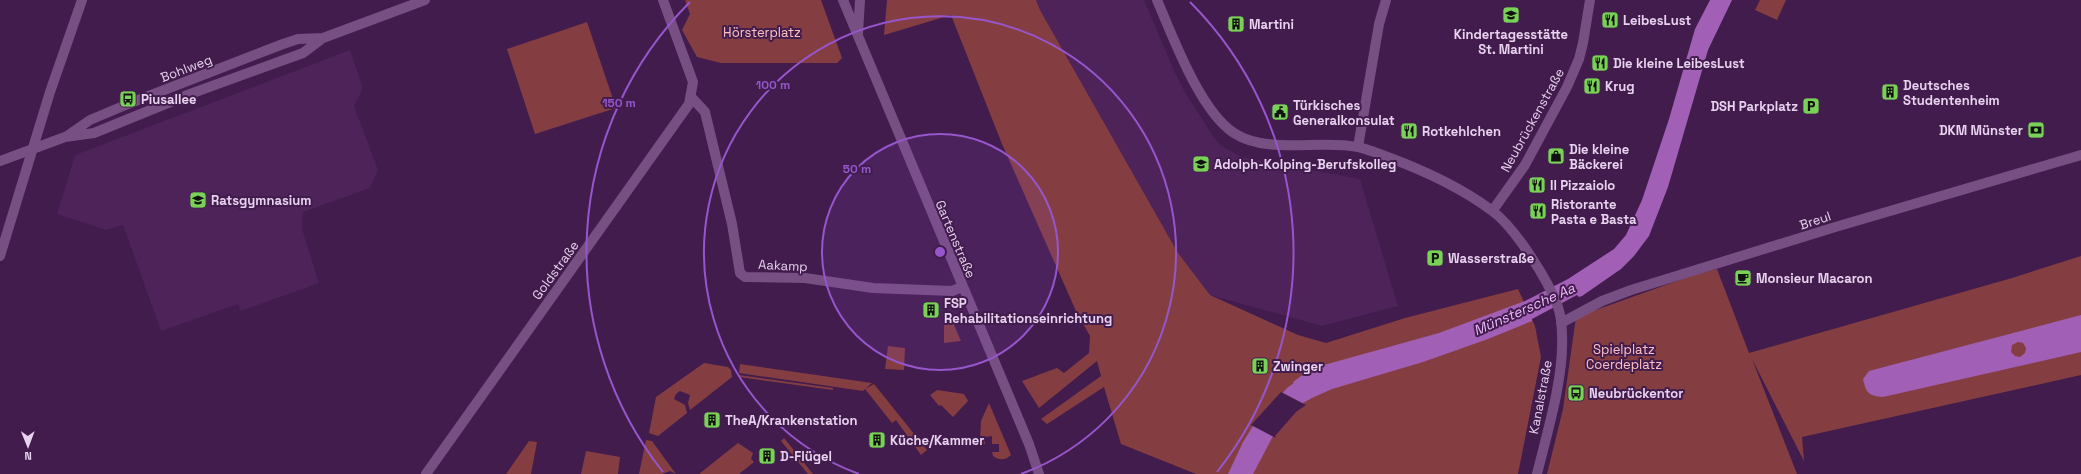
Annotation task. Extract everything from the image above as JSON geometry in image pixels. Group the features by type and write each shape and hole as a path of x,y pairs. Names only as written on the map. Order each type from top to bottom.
{"street":[{"path":"0,256 50,92 82,0"},
{"name":"Bohlweg","path":"0,161 65,137 94,134 190,94 304,53 323,38 425,0"},
{"path":"663,0 691,77 692,98"},
{"name":"Gartenstraße","path":"843,0 1029,444 1039,474"},
{"name":"Gartenstraße","path":"858,36 860,0"},
{"path":"1157,0 1186,69 1208,104 1229,129 1241,137 1262,143 1358,147 1436,177 1493,210 1522,244 1549,288 1558,307 1561,323"},
{"path":"1358,147 1379,24 1386,0"},
{"name":"Neubrückenstraße","path":"1493,210 1525,165 1567,87 1579,59 1590,0"},
{"name":"Bohlweg","path":"65,137 90,120 128,104 298,39 323,38"},
{"name":"Aakamp","path":"692,98 705,112 732,224 738,266 740,273 745,277 805,278 885,289 952,291 962,287"},
{"name":"Goldstraße","path":"426,474 677,122 692,98"},
{"name":"Breul","path":"1561,323 1614,296 1832,228 2081,155"},
{"name":"Kanalstraße","path":"1537,474 1561,362 1561,323"}],"shaded area":[{"name":"Adolph-Kolping-Berufskolleg","path":"1036,0 1144,0 1176,75 1186,94 1221,146 1242,157 1360,179 1398,306 1322,326 1210,295 1178,253 1040,10"},
{"name":"Ratsgymnasium","path":"350,50 363,88 354,106 378,170 370,188 303,212 302,229 319,283 241,311 238,304 161,331 123,225 106,230 57,214 75,155"}],"green space":[{"name":"Hörsterplatz","path":"685,0 821,0 842,58 837,63 721,63 697,57 682,30 690,14"},
{"path":"887,0 1036,0 1040,10 1178,253 1210,295 1298,335 1326,343 1405,318 1518,289 1535,326 1541,357 1518,474 1196,474 1121,444 1104,387 1047,424 1041,419 1101,376 1097,361 1039,408 1022,381 1057,368 1064,373 1089,353 1090,336 1076,311 1002,144 951,15 884,35"},
{"path":"1760,0 1786,0 1777,20 1755,10"},
{"path":"587,22 616,108 535,134 507,49"},
{"name":"Spielplatz Coerdeplatz","path":"2081,256 2081,375 1802,437 1804,461 1752,359 1797,474 1547,474 1563,409 1576,317 1694,275 1717,269 1749,353 2012,278"},
{"path":"951,318 961,341 944,343 944,321"},
{"path":"888,346 905,348 904,370 885,369"},
{"path":"704,363 728,367 731,370 732,377 690,410 688,403 690,395 680,391 676,394 674,399 685,405 687,413 658,436 649,433 656,397"},
{"path":"740,364 872,383 863,391 739,373"},
{"path":"739,375 833,388 833,390 739,377"},
{"path":"874,384 927,450 921,455 896,420 892,423 865,389"},
{"path":"937,390 964,394 968,401 953,417 941,405 939,406 930,395"},
{"path":"989,403 1011,455 1005,459 998,459 993,456 992,452 999,452 999,444 992,444 992,436 985,437 985,444 980,444 981,421"},
{"path":"784,438 813,474 808,474 781,441"},
{"path":"646,440 652,441 676,474 670,471 662,474 639,474"},
{"path":"529,441 537,442 531,474 506,474"},
{"path":"738,443 753,453 751,459 754,462 739,474 699,474"},
{"path":"586,451 620,457 618,474 581,474"}],"water":[{"name":"Münstersche Aa","path":"1710,0 1732,0 1708,50 1668,187 1649,236 1634,256 1621,269 1582,296 1579,297 1577,295 1532,319 1532,321 1488,339 1423,362 1332,389 1312,398 1303,403 1273,436 1253,474 1228,474 1243,442 1253,426 1287,388 1294,383 1293,382 1308,371 1324,365 1439,333 1525,301 1568,279 1614,249 1626,235 1642,200 1669,119 1695,29"},
{"path":"2081,315 2081,352 1883,397 1874,396 1868,392 1865,387 1863,379 1869,371","holes":["2018,342 2023,343 2026,348 2025,353 2020,357 2015,356 2011,352 2012,345"]}],"pier":[{"path":"1281,392 1306,405 1296,412 1275,436 1276,438 1251,425"}],"place":[{"name":"Kindertagesstätte St. Martini","path":"1511,15"},
{"name":"LeibesLust","path":"1610,20"},
{"name":"Martini","path":"1236,24"},
{"name":"Die kleine LeibesLust","path":"1600,63"},
{"name":"Krug","path":"1592,86"},
{"name":"Deutsches Studentenheim","path":"1890,92"},
{"name":"Piusallee","path":"128,99"},
{"name":"DSH Parkplatz","path":"1811,106"},
{"name":"Türkisches Generalkonsulat","path":"1280,112"},
{"name":"DKM Münster","path":"2036,130"},
{"name":"Rotkehlchen","path":"1409,131"},
{"name":"Die kleine Bäckerei","path":"1556,156"},
{"name":"Adolph-Kolping-Berufskolleg","path":"1201,164"},
{"name":"Il Pizzaiolo","path":"1537,185"},
{"name":"Ratsgymnasium","path":"198,200"},
{"name":"Ristorante Pasta e Basta","path":"1538,211"},
{"name":"Wasserstraße","path":"1435,258"},
{"name":"Monsieur Macaron","path":"1743,278"},
{"name":"FSP Rehabilitationseinrichtung","path":"931,310"},
{"name":"Zwinger","path":"1260,366"},
{"name":"Neubrückentor","path":"1576,393"},
{"name":"TheA/Krankenstation","path":"712,420"},
{"name":"Küche/Kammer","path":"877,440"},
{"name":"D-Flügel","path":"767,456"}]}
